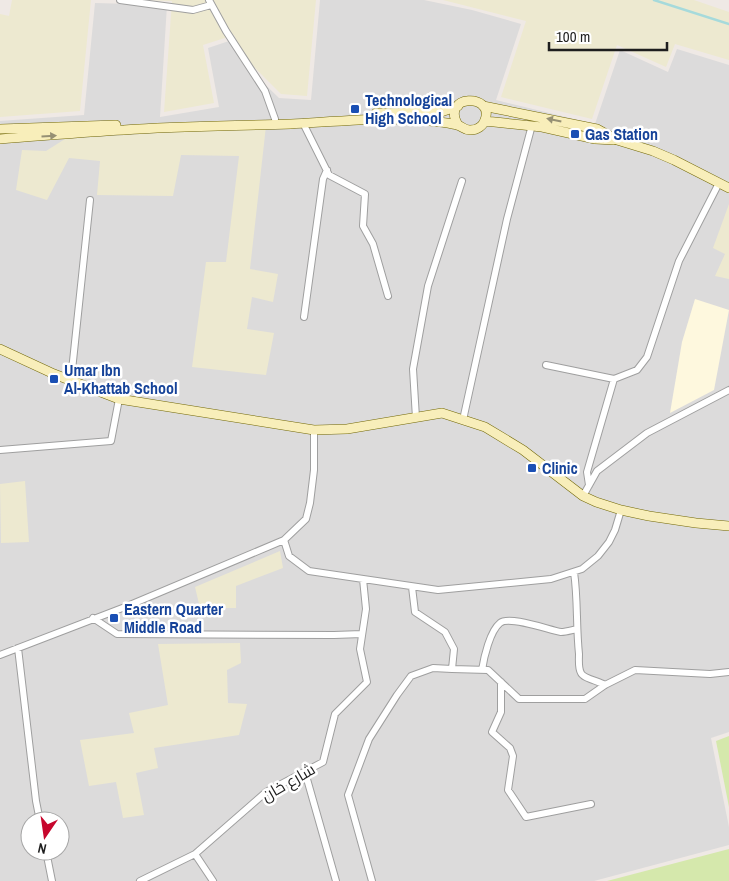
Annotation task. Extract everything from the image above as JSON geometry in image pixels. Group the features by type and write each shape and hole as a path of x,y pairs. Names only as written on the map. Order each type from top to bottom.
{"street":[{"path":"120,0 194,10 210,2 264,91 275,119"},
{"path":"0,129 332,117 372,113 441,112 470,100 483,106 596,129 617,140 653,151 729,188"},
{"path":"458,106 455,115 458,125"},
{"path":"0,139 174,127 374,119 423,120 458,125 468,130 473,130 478,129 485,121 486,116 483,106"},
{"path":"485,121 532,125 595,139 617,140"},
{"path":"303,123 329,174 365,194 363,226 373,244 388,296"},
{"path":"463,420 507,219 532,125"},
{"path":"304,317 323,179 327,170"},
{"path":"416,418 413,368 428,286 462,181"},
{"path":"546,365 614,379 638,370 647,357 679,261 719,183"},
{"path":"71,380 90,200"},
{"path":"0,349 118,400 314,430 348,429 442,414 485,427 522,450 583,496 620,510 696,523 729,526"},
{"path":"590,485 587,472 614,379"},
{"path":"583,496 597,471 647,433 729,390"},
{"path":"0,450 110,441 118,400"},
{"path":"0,655 284,540 306,519 314,470 314,430"},
{"path":"284,540 289,556 309,572 438,590 551,579 582,569 598,556 610,542 616,530 620,510"},
{"path":"574,572 580,673 586,678 595,679 605,685"},
{"name":"شارع خان","path":"140,881 195,854 266,792 323,762 335,714 367,682 360,649 366,609 363,579"},
{"path":"412,587 415,612 445,632 454,648 452,668"},
{"path":"93,618 117,634 362,634"},
{"path":"482,670 488,642 500,623 505,621 517,622 563,632 577,629"},
{"path":"18,648 38,811"},
{"path":"372,881 348,795 369,739 411,676 433,668 488,670 519,699 585,700 605,685 635,670 710,674 729,672"},
{"path":"501,682 501,712 492,732 510,748 513,756 508,790 526,818 591,804"},
{"path":"305,772 336,881"},
{"path":"195,854 213,881"},
{"path":"48,861 52,881"}],"shaded area":[{"path":"12,0 91,0 80,111 0,117 0,14 9,16"},
{"path":"144,0 316,0 307,96 281,94 244,57 234,35 203,45 214,103 164,112 172,1"},
{"path":"320,0 424,0 472,10 521,24 496,100 595,124 620,50 668,72 677,49 729,65 729,732 711,738 729,827 729,845 594,881 0,881 0,121 84,115 95,3 167,5 160,117 219,107 208,48 232,40 240,60 279,98 311,100"},
{"path":"443,0 694,0 729,12 729,60 675,44 666,67 617,45 592,119 501,97 526,21"},
{"path":"266,126 250,269 278,274 273,302 252,297 247,329 274,333 266,375 192,367 206,262 226,262 239,156 181,155 173,196 97,195 100,161 69,158 47,200 16,190 22,150 46,151 65,139"},
{"path":"729,204 729,279 715,276 725,254 713,248"},
{"path":"695,299 729,310 714,390 670,413 682,342"},
{"path":"25,481 29,542 1,543 0,484"},
{"path":"280,551 283,568 236,586 236,608 200,608 195,587"},
{"path":"240,643 241,663 227,670 228,703 247,704 239,735 154,748 158,768 136,773 144,815 123,818 116,782 89,786 80,740 134,733 129,713 168,705 158,644"}],"green space":[{"path":"729,736 729,807 716,741"},
{"path":"729,849 729,881 607,881"}],"waterway":[{"path":"654,0 729,24"}],"place":[{"name":"Technological High School","path":"355,109"},
{"name":"Gas Station","path":"575,134"},
{"name":"Umar Ibn Al-Khattab School","path":"54,379"},
{"name":"Clinic","path":"532,468"},
{"name":"Eastern Quarter Middle Road","path":"114,618"}]}
